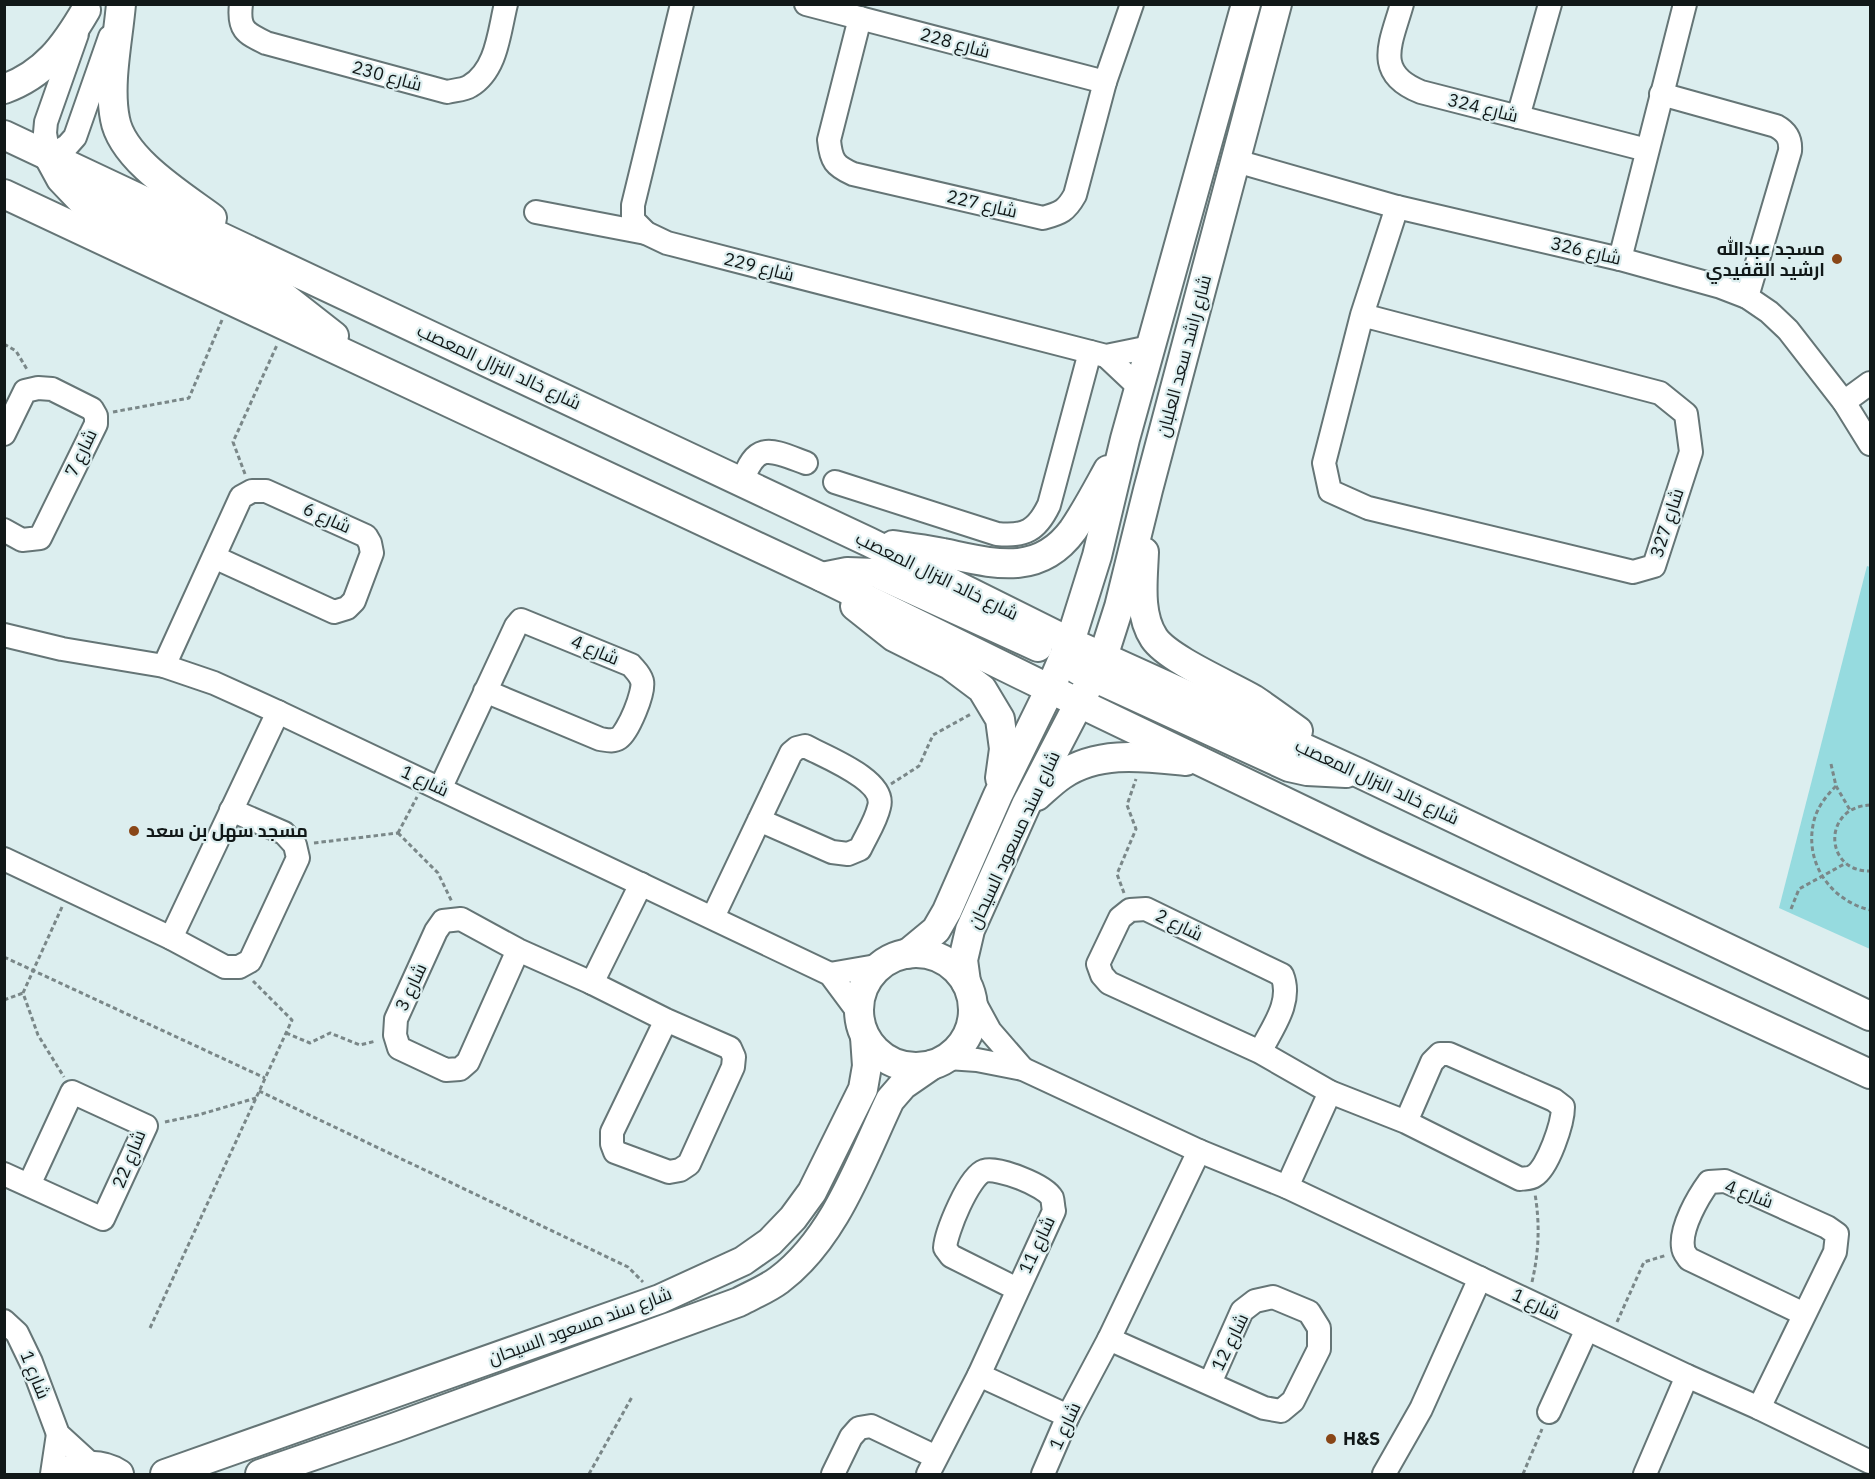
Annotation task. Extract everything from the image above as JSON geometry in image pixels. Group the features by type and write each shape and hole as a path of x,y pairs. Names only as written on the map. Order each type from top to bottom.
{"main road":[{"path":"121,4 113,89 115,120 129,149 155,176 262,255"},
{"name":"شارع راشد سعد العلبان","path":"1081,703 1099,667 1119,607 1277,4"},
{"name":"شارع راشد سعد العلبان","path":"1050,689 1067,650 1097,556 1125,439 1244,5"},
{"path":"4,89 22,82 51,61 73,32 87,7"},
{"name":"شارع خالد النزال المعصب","path":"4,135 869,542 1099,667 1359,773 1870,1016"},
{"path":"4,156 49,157 61,179 81,200 283,296 311,315 363,361"},
{"path":"4,194 822,577 1384,849 1870,1074"},
{"path":"869,542 934,551 1006,565 1033,561 1055,548 1072,531 1125,439"},
{"path":"1148,490 1143,582 1144,616 1155,639 1168,652 1253,699 1359,773"},
{"path":"822,577 847,572 876,573 1067,650"},
{"path":"822,577 894,637 950,664 982,689 1000,719 1004,749 998,795"},
{"path":"1050,689 1066,673 1099,667"},
{"name":"شارع سند مسعود السيحان","path":"894,959 936,930 947,911 998,795 1050,689"},
{"name":"شارع سند مسعود السيحان","path":"969,990 963,960 970,930 1026,805 1081,703"},
{"path":"1026,805 1062,775 1079,766 1107,758 1143,757 1204,762"},
{"path":"925,954 941,959 955,968 969,990 974,1015 970,1032 961,1047 940,1062 913,1068 894,1063 877,1053 862,1025 861,995 869,978 894,959 925,954"},
{"name":"شارع سند مسعود السيحان","path":"165,1474 660,1299 743,1261 770,1242 793,1218 812,1192 863,1089 867,1066 862,1025"},
{"name":"شارع سند مسعود السيحان","path":"260,1474 739,1302 779,1280 812,1250 837,1212 890,1100 903,1085 940,1062"},
{"path":"61,1474 77,1467 116,1472"}],"street":[{"path":"87,7 46,122 45,133 49,157 67,146 75,136 121,4"},
{"name":"شارع 230","path":"241,4 239,19 248,35 266,43 447,92 468,87 483,76 491,62 506,4"},
{"path":"646,232 633,220 633,205 682,4"},
{"name":"شارع 228","path":"806,4 1105,82"},
{"name":"شارع 227","path":"860,18 829,141 831,156 839,168 854,174 1043,218 1059,213 1068,207 1075,195 1105,82 1132,4"},
{"name":"شارع 324","path":"1402,4 1389,51 1394,75 1406,86 1421,92 1647,150"},
{"path":"1518,117 1550,4"},
{"path":"1620,259 1685,4"},
{"path":"1661,94 1776,126 1788,136 1790,151 1747,297"},
{"name":"شارع 326","path":"1236,161 1397,207 1620,259 1721,287 1747,297 1769,312 1788,330 1844,402 1870,444"},
{"name":"شارع 327","path":"1362,315 1660,393 1686,414 1691,452 1654,566 1633,572 1368,508 1330,492 1324,463 1362,315 1397,207"},
{"name":"شارع 229","path":"536,212 646,232 667,243 1098,354 1150,347"},
{"path":"835,482 997,534 1014,536 1029,531 1042,520 1049,505 1098,354"},
{"name":"شارع 229","path":"1098,354 1140,388"},
{"path":"1844,402 1870,383"},
{"path":"4,434 25,391 38,387"},
{"name":"شارع 7","path":"4,530 22,540 40,538 96,424 96,416 92,409 52,389 38,387"},
{"path":"742,483 751,461 758,454 767,451 777,452 806,463"},
{"path":"164,666 241,497 252,491"},
{"name":"شارع 6","path":"214,557 334,612 346,608 354,601 372,553 366,536 266,491 252,491"},
{"name":"شارع 4","path":"433,785 521,620 631,665 639,673 643,683 637,708 622,737 613,741 600,739 485,691"},
{"name":"شارع 1","path":"4,635 62,649 164,666 214,684 278,712 830,974 862,1025"},
{"path":"171,938 278,712"},
{"path":"713,917 759,820 791,753 797,748 805,746 869,780 878,792 880,805 860,849 848,854 832,852 759,820"},
{"path":"4,859 171,938 225,967 239,967 250,962 298,858 295,845 284,833 231,810"},
{"path":"592,983 640,884"},
{"name":"شارع 2","path":"1260,1052 1285,1002 1286,984 1282,975 1146,909 1130,910 1120,918 1098,964 1102,975 1109,983 1260,1052 1330,1092 1406,1122 1520,1179 1533,1177"},
{"path":"461,919 518,950 730,1048 734,1058 733,1067 689,1164 680,1170 669,1172 615,1152 612,1144 612,1132 666,1020"},
{"name":"شارع 3","path":"461,919 443,921 436,931 396,1019 395,1035 399,1047 446,1070 460,1069 468,1062 518,950"},
{"path":"830,974 894,959"},
{"name":"شارع 1","path":"969,990 990,1031 1023,1069"},
{"path":"1406,1122 1432,1062 1440,1054 1449,1054 1554,1100 1563,1107 1563,1119 1544,1167 1533,1177"},
{"name":"شارع 1","path":"940,1062 978,1060 1023,1069 1199,1151 1287,1187 1870,1462"},
{"path":"29,1185 72,1092"},
{"name":"شارع 22","path":"4,1174 103,1219 146,1126 72,1092"},
{"path":"1287,1187 1330,1092"},
{"name":"شارع 1","path":"1043,1474 1068,1416 1109,1340 1199,1151"},
{"name":"شارع 11","path":"833,1474 851,1437 859,1428 872,1426 932,1466 979,1375 1054,1211 1052,1198 1042,1187 1001,1171 985,1171 975,1177 946,1236 945,1248 951,1256 1017,1289"},
{"name":"شارع 4","path":"1683,1249 1683,1232 1701,1192 1709,1182 1725,1181 1827,1227 1837,1234 1835,1252 1759,1408"},
{"path":"1683,1249 1689,1259 1804,1314"},
{"path":"1384,1474 1421,1409 1480,1278"},
{"name":"شارع 12","path":"1109,1340 1264,1408 1281,1411 1293,1401 1319,1349 1319,1328 1309,1312 1273,1298 1255,1301 1242,1311 1210,1383"},
{"name":"شارع 1","path":"4,1321 16,1333 32,1362 58,1434 52,1474"},
{"path":"1549,1412 1587,1329"},
{"path":"979,1375 1068,1416"},
{"path":"1644,1474 1687,1376"},
{"name":"شارع 1","path":"58,1434 116,1472"}],"path":[{"path":"96,416 189,398 231,299"},
{"path":"252,491 233,442 286,325"},
{"path":"4,344 16,351 38,387"},
{"path":"878,792 919,766 933,735 991,703"},
{"path":"1130,910 1117,874 1136,829 1127,805 1143,757"},
{"path":"1831,764 1836,786 1850,810"},
{"path":"295,845 398,833 433,785"},
{"path":"1836,786 1824,799 1815,816 1812,834 1813,852 1828,885 1841,898 1857,907 1870,910"},
{"path":"1870,805 1860,805 1841,818 1834,839 1837,851 1846,863 1863,871 1870,871"},
{"path":"398,833 438,873 461,919"},
{"path":"1791,909 1799,889 1846,863"},
{"path":"69,890 23,993 38,1035 72,1092"},
{"path":"4,957 265,1078"},
{"path":"150,1328 292,1020 239,967"},
{"path":"4,1000 23,993"},
{"path":"286,1033 310,1043 330,1033 360,1045 395,1035"},
{"path":"260,1090 628,1267 660,1299"},
{"path":"146,1126 198,1115 256,1098"},
{"path":"1525,1299 1538,1256 1539,1217 1533,1177"},
{"path":"1609,1339 1644,1262 1683,1249"},
{"path":"589,1474 632,1397"},
{"path":"1523,1474 1549,1412"}],"shaded area":[{"path":"1867,566 1870,567 1870,949 1779,908"}],"place":[{"name":"مسجد عبدالله ارشيد القفيدي","path":"1837,259"},
{"name":"مسجد سهل بن سعد","path":"134,831"},
{"name":"H&S","path":"1331,1439"}]}
